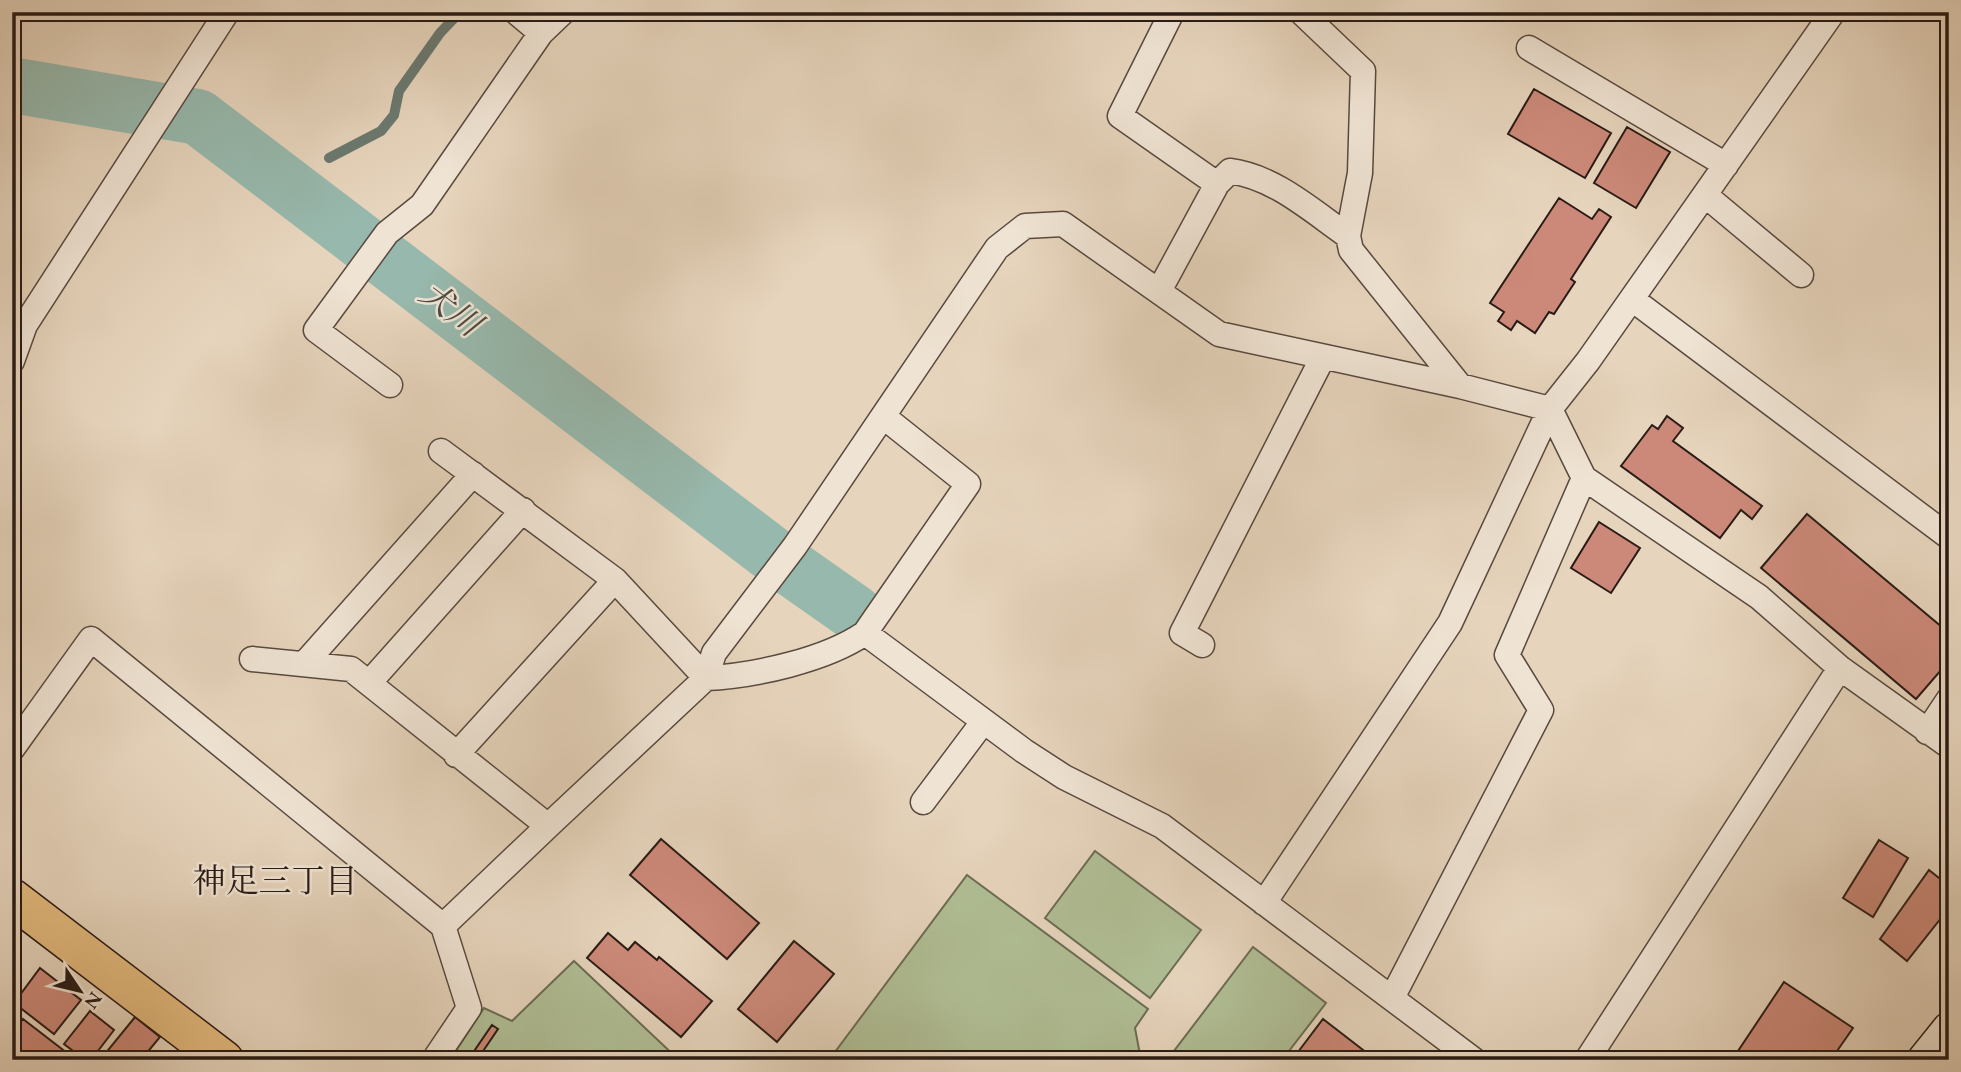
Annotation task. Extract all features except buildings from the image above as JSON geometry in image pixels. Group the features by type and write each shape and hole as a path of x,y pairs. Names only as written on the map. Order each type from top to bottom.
{"main road":[{"path":"12,898 224,1060"},
{"path":"1924,1060 1949,1029"}],"street":[{"path":"12,361 25,325 227,12"},
{"path":"516,12 541,33"},
{"path":"390,385 316,330 387,233 422,205 541,33 563,12"},
{"path":"1172,12 1120,116 1217,184"},
{"path":"1301,12 1363,71 1360,173 1348,236 1351,250 1460,386"},
{"path":"1264,903 1450,623 1550,409 1632,299 1833,12"},
{"path":"1529,48 1726,165"},
{"path":"1159,291 1217,184 1230,171 1250,174 1275,186 1348,236"},
{"path":"1705,195 1801,275"},
{"path":"443,926 706,678 713,653 795,546 997,248 1025,226 1063,224 1219,334 1460,386 1550,409 1584,478 1759,597 1840,668 1949,747"},
{"path":"1632,299 1949,537"},
{"path":"1202,645 1182,633 1323,357"},
{"path":"441,451 615,580 706,678 732,677 840,649 864,633 968,484 884,417"},
{"path":"306,663 473,474"},
{"path":"1392,998 1541,710 1507,656 1584,478"},
{"path":"369,683 523,510"},
{"path":"456,755 615,580"},
{"path":"864,633 983,722 1065,777 1162,826 1474,1060"},
{"path":"12,749 91,639 443,926 469,1008 433,1060"},
{"path":"252,659 351,669 548,826"},
{"path":"1587,1060 1840,668"},
{"path":"1927,732 1949,699"},
{"path":"923,802 983,722"}],"green space":[{"path":"1095,851 1201,930 1150,998 1045,918"},
{"path":"967,875 1148,1009 1135,1028 1141,1060 829,1060"},
{"path":"1253,947 1326,1003 1282,1060 1172,1060 1174,1051"},
{"path":"574,961 679,1060 450,1060 484,1008 512,1021"}],"waterway":[{"path":"329,158 381,131 394,115 399,91 440,33 460,12"},
{"name":"犬川","path":"12,85 198,117 781,561 855,613"},
{"path":"721,515 759,516"}],"district":[{"name":"神足三丁目","path":"275,880"}]}
